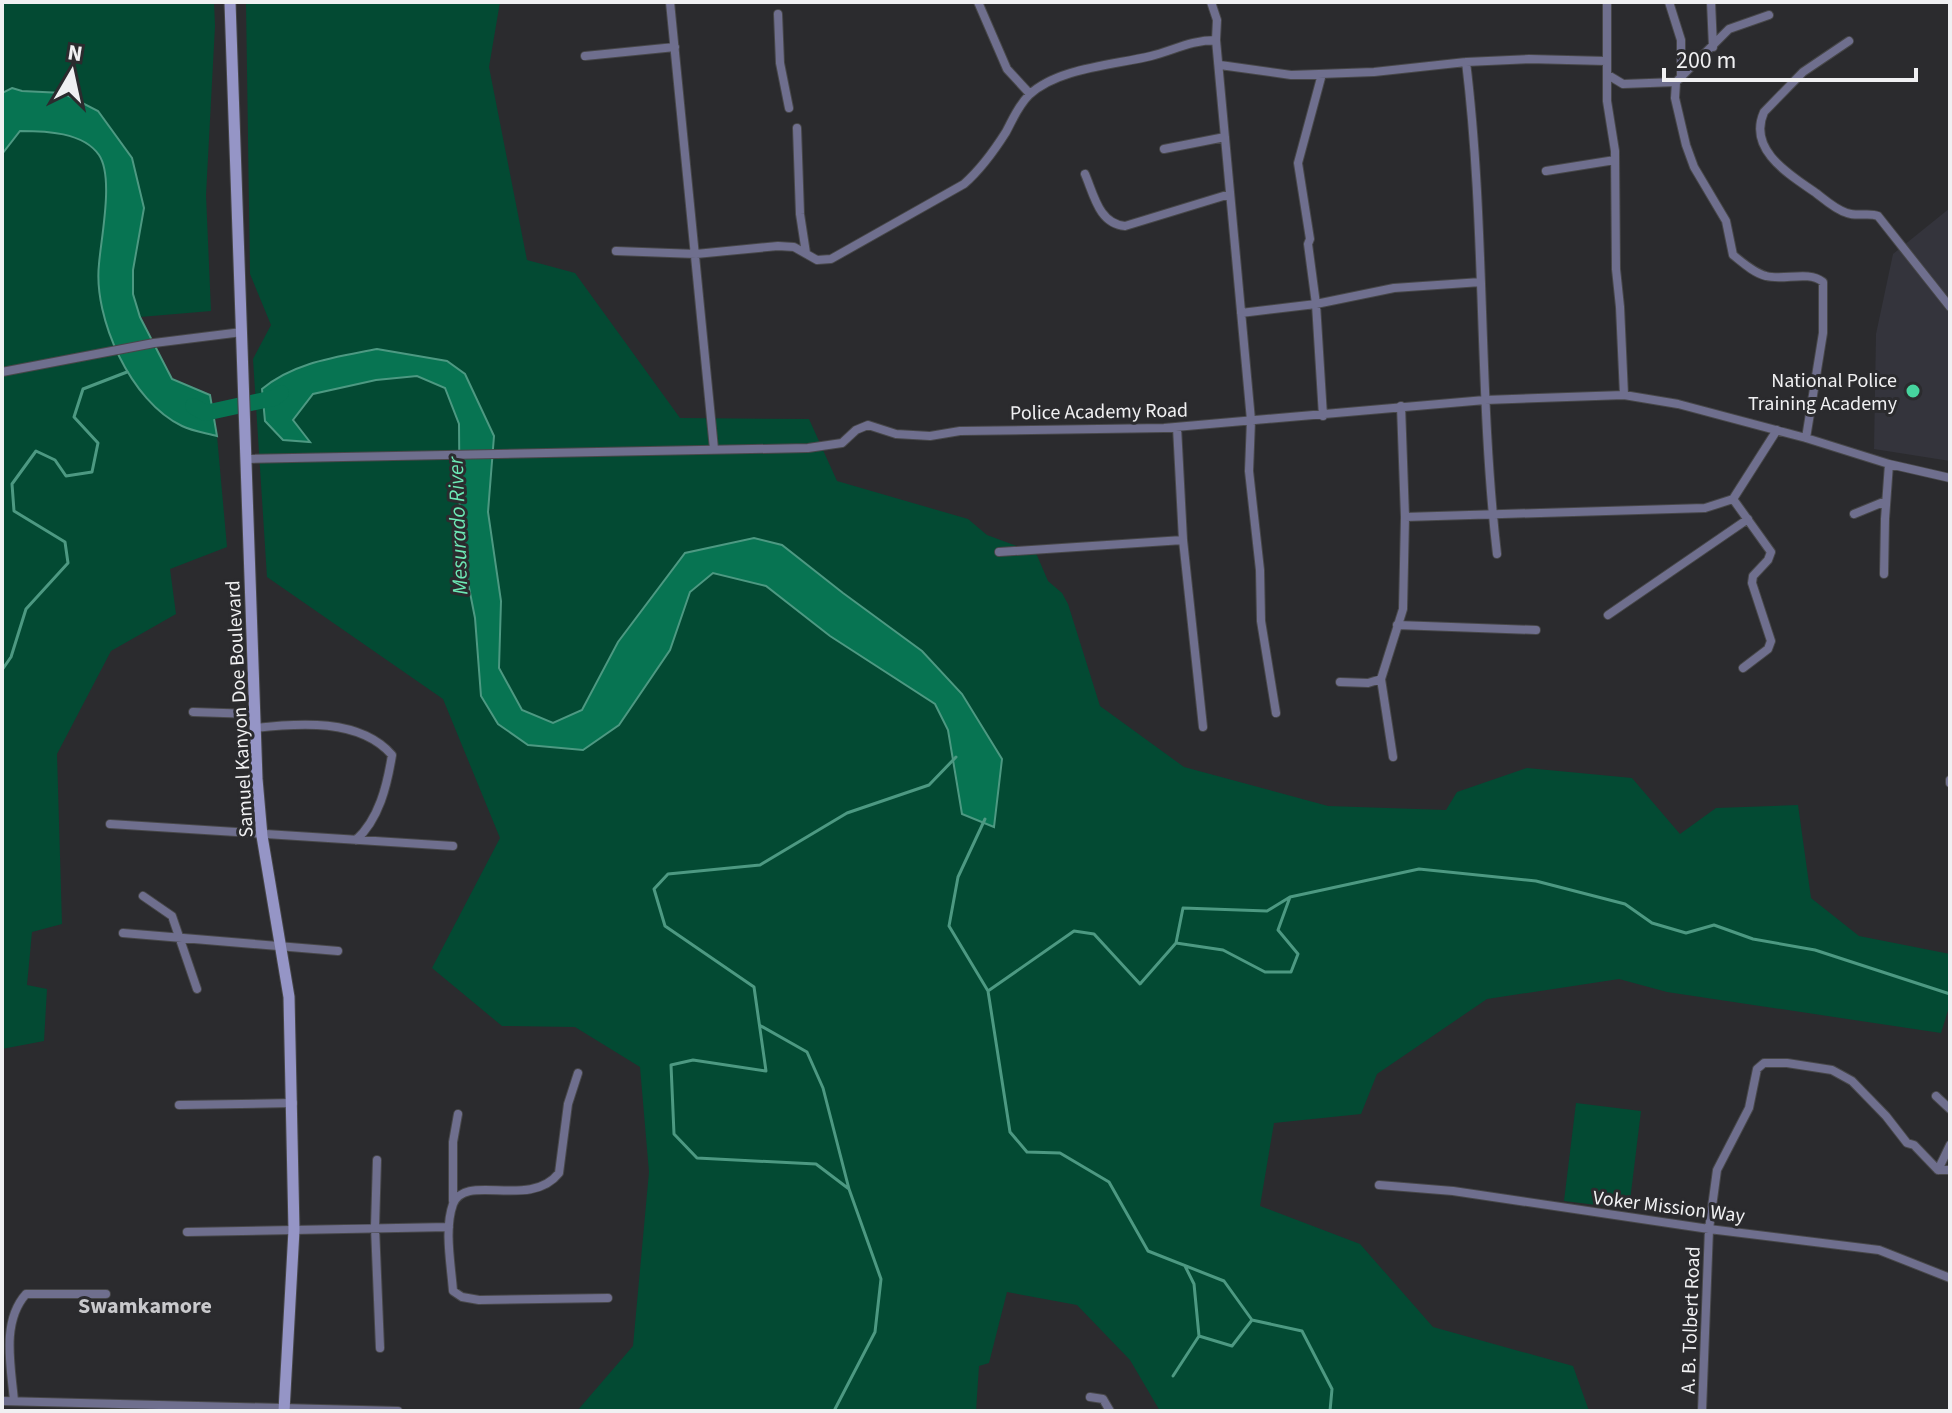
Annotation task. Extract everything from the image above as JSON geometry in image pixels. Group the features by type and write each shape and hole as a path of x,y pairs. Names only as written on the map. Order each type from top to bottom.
{"street":[{"name":"Samuel Kanyon Doe Boulevard","path":"230,2 254,714 262,836 289,997 294,1230 284,1409"},
{"path":"670,2 714,449"},
{"path":"978,2 1007,69 1030,94"},
{"path":"1211,2 1217,20 1216,40 1251,420 1249,471 1260,570 1261,621 1276,713"},
{"path":"1607,2 1607,101 1615,160 1616,269 1624,395"},
{"path":"1669,2 1681,40 1675,98 1686,145 1694,167 1726,221 1733,255 1757,273 1769,277 1817,277 1823,282 1823,333 1806,438"},
{"path":"1711,2 1713,48"},
{"path":"778,14 780,63 789,108"},
{"path":"1608,75 1623,84 1679,79 1729,29 1769,15"},
{"path":"616,251 696,254 778,246 794,247 817,260 831,259 964,184 996,148 1030,94 1057,79 1090,68 1149,56 1202,40 1216,40"},
{"path":"1849,41 1803,72 1764,112 1761,119 1763,143 1775,164 1831,204 1847,213 1878,216 1950,307"},
{"path":"585,56 675,47"},
{"path":"1220,65 1291,75 1374,72 1529,59 1606,61"},
{"path":"1466,62 1474,126 1485,400 1497,554"},
{"path":"1322,74 1298,163 1310,239 1323,416"},
{"path":"797,128 800,214 806,253"},
{"path":"1164,149 1225,137"},
{"path":"1546,171 1615,160"},
{"path":"1085,174 1102,213 1115,225 1125,226 1230,194"},
{"path":"1241,313 1316,304 1394,288 1481,282"},
{"path":"2,372 154,343 242,332"},
{"name":"Police Academy Road","path":"245,459 808,448 842,443 856,430 868,425 896,434 930,436 960,431 1177,427 1323,416 1401,406 1624,395 1678,404 1889,464 1950,478"},
{"path":"1393,757 1381,679 1403,609 1405,517 1401,406"},
{"path":"1177,427 1183,540 1203,727"},
{"path":"1405,517 1705,508 1733,499 1777,430"},
{"path":"1884,574 1889,464"},
{"path":"1733,499 1771,552 1753,576 1752,583 1771,641 1768,649 1743,668"},
{"path":"1854,514 1886,501"},
{"path":"1608,615 1748,519"},
{"path":"999,552 1183,540"},
{"path":"1397,625 1536,630"},
{"path":"1340,682 1368,683 1381,679"},
{"path":"193,712 254,714"},
{"path":"255,728 303,722 352,732 383,745 392,755 387,782 370,827 356,840"},
{"path":"110,824 453,846"},
{"path":"143,896 172,916 197,989"},
{"path":"123,933 338,951"},
{"name":"A. B. Tolbert Road","path":"1702,1411 1709,1229 1717,1170 1749,1108 1757,1069 1764,1063 1787,1063 1832,1070 1852,1081 1907,1143 1914,1145 1938,1170"},
{"path":"453,1201 465,1191 476,1188 513,1192 532,1190 552,1182 559,1173 568,1104 578,1073"},
{"path":"1936,1096 1950,1109"},
{"path":"179,1105 293,1103"},
{"path":"458,1114 453,1142 453,1201 449,1227 453,1291 462,1297 479,1300 608,1298"},
{"path":"1950,1145 1938,1170 1950,1170"},
{"path":"377,1160 375,1227 380,1348"},
{"name":"Voker Mission Way","path":"1379,1185 1453,1191 1709,1229 1879,1250 1950,1278"},
{"path":"187,1232 449,1227"},
{"path":"14,1401 11,1321 19,1302 26,1294 106,1294"},
{"path":"1090,1397 1103,1399 1110,1411"},
{"path":"2,1401 398,1411"}],"shaded area":[{"path":"2,2 214,2 206,195 211,311 140,317 133,294 133,270 144,208 98,111 63,93 12,88 2,93"},
{"path":"246,2 500,2 489,67 527,260 575,273 680,418 809,419 837,481 968,519 987,535 1036,553 1048,581 1062,593 1068,604 1100,706 1184,767 1328,806 1446,810 1457,792 1527,768 1632,778 1680,834 1716,808 1798,805 1811,898 1859,936 1950,954 1950,1004 1941,1033 1667,992 1619,979 1487,999 1377,1074 1361,1114 1274,1123 1260,1206 1360,1244 1433,1327 1573,1366 1589,1411 1160,1411 1130,1360 1077,1305 1007,1292 989,1363 979,1366 976,1411 577,1411 633,1346 649,1172 640,1067 575,1027 502,1026 432,968 500,838 443,699 267,577 253,359 271,325 250,274"},
{"path":"12,88 63,93 98,111 132,158 144,208 133,270 133,294 140,317 172,379 210,395 217,436 186,428 164,414 147,398 119,356 102,309 99,285 106,192 103,165 92,147 74,137 52,133 20,131 2,154 2,93"},
{"path":"20,131 74,137 92,147 99,155 106,177 106,192 99,285 109,333 119,356 147,398 186,428 217,436 227,547 170,569 176,614 111,651 57,754 62,924 32,932 27,985 47,989 44,1041 2,1049 2,154"},
{"name":"National Police Training Academy","path":"1950,208 1950,461 1874,449 1876,334 1893,254"},
{"path":"377,349 447,361 465,374 494,436 488,512 501,601 499,668 522,710 553,723 582,710 618,642 685,553 754,538 782,545 922,651 962,694 1002,759 994,827 962,814 948,730 935,704 830,636 766,586 713,573 690,592 670,650 619,725 583,750 528,745 498,724 481,696 475,618 460,542 459,424 445,388 417,376 376,380 313,394 293,420 310,442 283,440 265,421 262,389 274,380 316,362"},
{"path":"1576,1103 1641,1111 1629,1209 1564,1201"}],"waterway":[{"path":"2,670 11,657 26,609 68,563 65,542 14,511 12,484 36,451 55,460 66,476 92,472 98,443 74,417 83,389 127,372"},
{"name":"Mesurado River","path":"193,406 205,413 274,398 281,393"},
{"path":"834,1411 875,1332 881,1279 849,1189 816,1164 697,1158 674,1134 671,1065 693,1060 766,1071 754,987 665,926 654,889 668,874 760,865 847,813 929,785 956,757"},
{"path":"985,819 958,877 949,926 988,991 1010,1132 1027,1152 1060,1153 1109,1182 1148,1251 1224,1281 1252,1320 1302,1331 1332,1389 1330,1411"},
{"path":"988,991 1074,931 1094,934 1140,984 1176,943 1183,908 1267,911 1290,897 1419,869 1536,881 1625,904 1652,923 1686,933 1714,925 1753,939 1815,950 1950,994"},
{"path":"1176,943 1223,950 1265,972 1291,972 1298,954 1278,930 1290,897"},
{"path":"761,1026 807,1052 823,1088 849,1189"},
{"path":"1173,1376 1199,1336 1194,1284 1185,1266"},
{"path":"1199,1336 1232,1346 1252,1320"}],"place":[{"name":"National Police Training Academy","path":"1913,391"}],"district":[{"name":"Swamkamore","path":"145,1305"}]}
